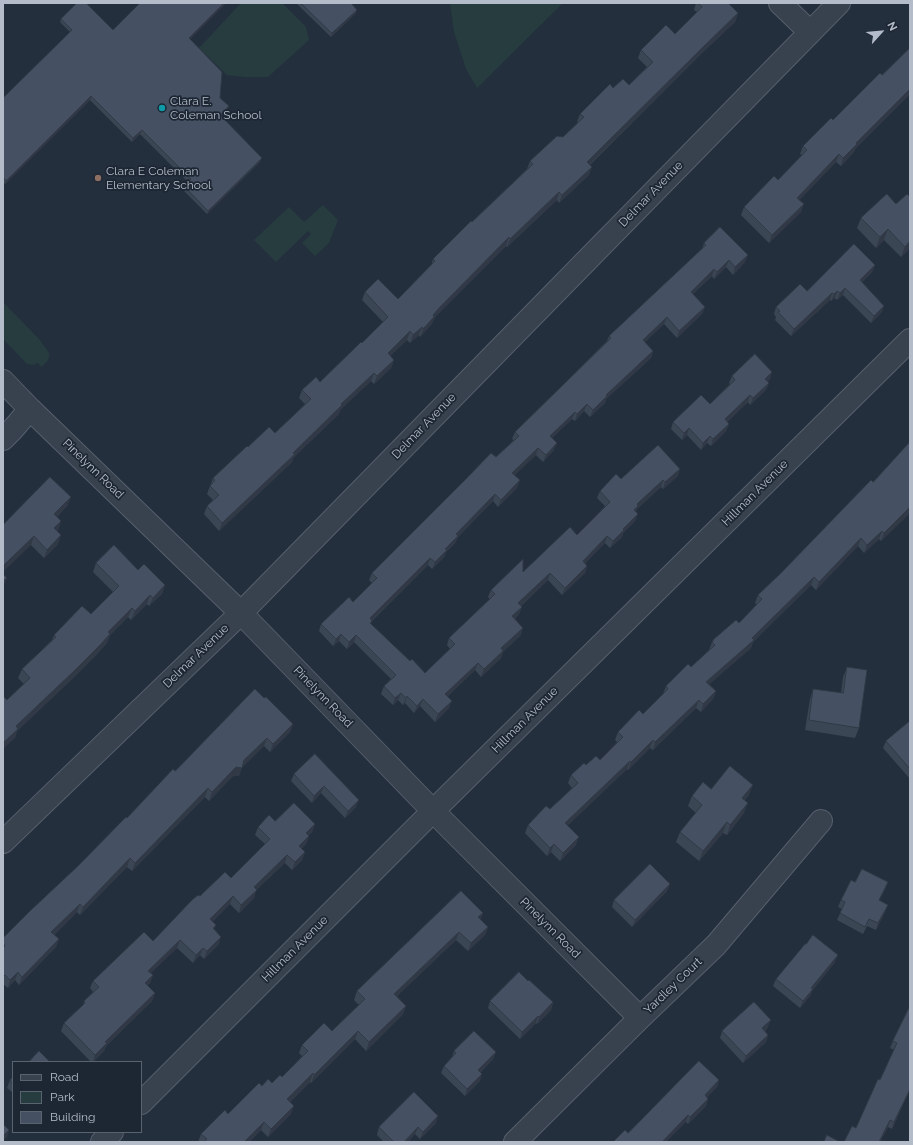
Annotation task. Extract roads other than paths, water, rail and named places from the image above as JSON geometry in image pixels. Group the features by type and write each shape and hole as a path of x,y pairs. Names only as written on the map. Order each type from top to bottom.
{"street":[{"path":"780,3 810,32"},
{"name":"Delmar Avenue","path":"3,842 241,613 840,3"},
{"name":"Hillman Avenue","path":"142,1102 433,811 910,340"},
{"name":"Pinelynn Road","path":"3,381 30,409 241,613 433,811 640,1018"},
{"path":"3,439 30,409"},
{"name":"Yardley Court","path":"515,1142 716,945 821,821"},
{"path":"102,1142 111,1133"}],"place":[{"name":"Clara E. Coleman School","path":"162,108"},
{"name":"Clara E Coleman Elementary School","path":"98,178"}]}
